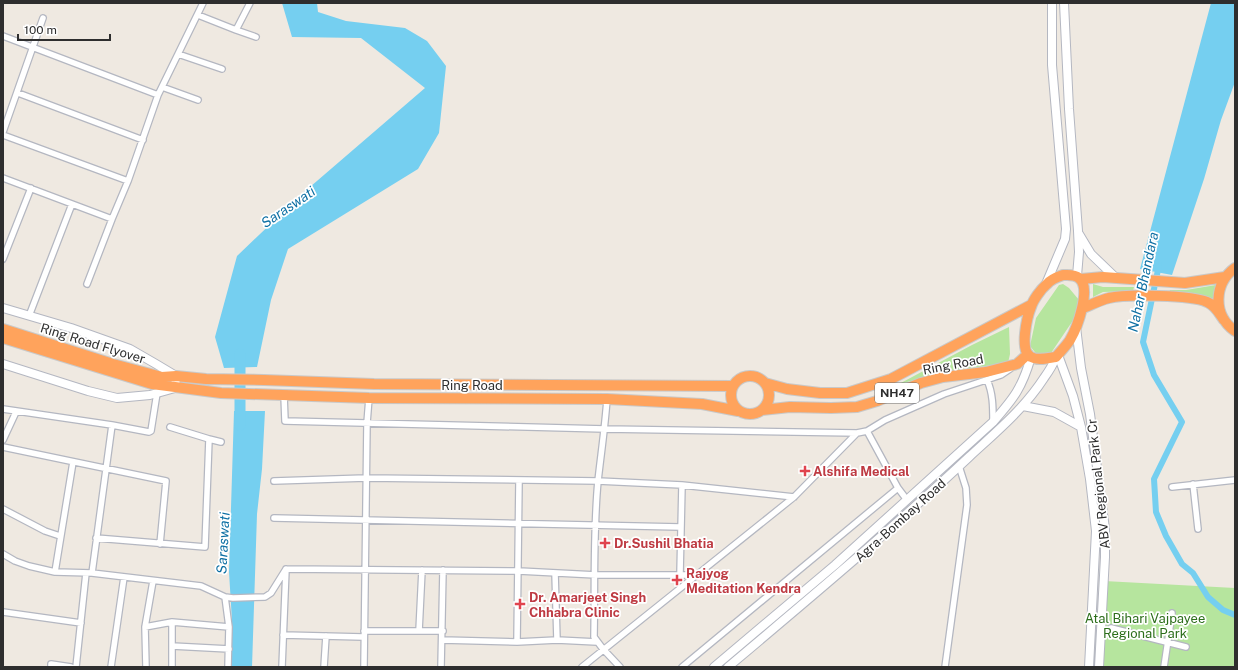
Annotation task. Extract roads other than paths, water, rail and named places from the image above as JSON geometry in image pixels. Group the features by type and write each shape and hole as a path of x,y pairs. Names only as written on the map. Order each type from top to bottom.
{"highway":[{"path":"1224,320 1219,309 1218,298 1220,287 1225,277 1235,268"},
{"path":"1079,278 1083,287 1083,308 1069,340 1057,356 1040,360 1029,356 1024,343 1031,305 1046,284 1055,278 1063,275 1079,278 1103,277 1185,283 1225,277"},
{"path":"1083,308 1109,298 1129,295 1194,298 1215,306 1224,320 1235,331"},
{"path":"765,384 787,389 820,393 847,393 891,379 1031,305"},
{"name":"Ring Road Flyover","path":"3,329 113,364 162,377 176,376 222,380 374,384 732,386"},
{"name":"Ring Road Flyover","path":"3,338 152,384 205,391"},
{"name":"Ring Road","path":"762,410 790,407 857,407 877,401 921,383 943,377 986,372 1017,364 1029,356"},
{"path":"738,411 731,402 730,397 732,386 740,378 750,376 759,378 768,388 769,397 766,406 762,410"},
{"name":"Ring Road","path":"205,391 221,393 369,398 607,399 702,404 738,411"},
{"name":"NH47","path":"738,411 750,415 762,410"}],"main road":[{"path":"1046,284 1065,239 1066,229 1052,65 1052,3"},
{"path":"1064,3 1069,109 1078,231 1079,278"},
{"path":"1078,231 1091,254 1116,278"},
{"path":"3,308 72,328 130,349 176,376 174,388 150,395 117,398 88,391 3,364"},
{"name":"ABV Regional Park Cr","path":"1076,326 1081,368 1090,414 1105,529 1106,557 1099,667"},
{"name":"Agra-Bombay Road","path":"714,667 835,565 993,422 1020,389 1025,377 1029,356"},
{"path":"1057,356 1073,396 1081,427 1090,479 1096,531 1089,667"},
{"name":"Agra-Bombay Road","path":"728,667 840,573 960,466 1023,406 1054,364 1057,356"},
{"path":"1023,406 1054,412 1081,427"}],"street":[{"path":"87,284 128,181 158,95 204,3"},
{"path":"236,30 250,3"},
{"path":"198,15 256,37"},
{"path":"3,132 18,93 32,46 43,18"},
{"path":"3,36 158,95"},
{"path":"178,54 222,69"},
{"path":"162,87 198,100"},
{"path":"18,93 143,140"},
{"path":"3,135 128,181"},
{"path":"3,178 112,219"},
{"path":"3,259 31,188"},
{"path":"30,316 72,204"},
{"path":"284,395 284,421 605,429 857,433 868,431 885,420 944,394 1001,375 1017,364"},
{"path":"988,380 992,389 993,422"},
{"path":"3,409 151,431 157,393"},
{"path":"364,667 366,423 369,398"},
{"path":"607,399 595,525 596,575 594,637 620,667"},
{"path":"3,440 16,412"},
{"path":"76,667 81,623 96,538 112,425"},
{"path":"170,427 221,442"},
{"path":"868,431 898,488 907,500"},
{"path":"582,667 794,497 857,433"},
{"path":"96,538 205,547 209,439"},
{"path":"3,447 166,481 160,544"},
{"path":"55,572 73,462"},
{"path":"945,667 967,505 966,488 960,466"},
{"path":"274,481 366,478 598,481 682,485 794,497"},
{"path":"1172,487 1235,480"},
{"path":"517,642 519,481"},
{"path":"1193,484 1198,529"},
{"path":"680,574 682,485"},
{"path":"682,667 898,488"},
{"path":"3,509 45,531 60,536"},
{"path":"274,518 680,527"},
{"path":"3,554 15,561 29,566 55,572 89,573 201,586 233,598 265,597 271,593 286,569"},
{"path":"286,569 519,571 596,575 697,575"},
{"path":"282,667 286,569"},
{"path":"419,631 422,570"},
{"path":"440,667 443,570"},
{"path":"555,573 557,640"},
{"path":"111,667 124,577"},
{"path":"146,667 145,627 153,581"},
{"path":"225,596 229,627 228,667"},
{"path":"3,612 81,623"},
{"path":"1164,667 1172,613"},
{"path":"145,627 172,622 229,627"},
{"path":"172,622 172,667"},
{"path":"1111,628 1186,647"},
{"path":"283,634 326,636 442,631"},
{"path":"324,667 326,636"},
{"path":"442,640 517,642 557,640 597,642"},
{"path":"172,646 229,649"},
{"path":"51,667 51,664 71,667"}],"water":[{"path":"282,3 317,3 318,12 346,21 405,28 427,41 446,66 439,133 418,169 288,249 271,300 257,367 224,368 215,337 237,256 303,193 425,88 361,38 292,37"},
{"path":"1211,3 1235,3 1235,82 1221,120 1204,179 1172,275 1140,269"},
{"path":"234,411 265,411 262,469 257,514 252,667 231,667 232,621 229,572"}],"waterway":[{"name":"Nahar Bhandara","path":"1159,265 1143,342 1154,375 1182,422 1154,479 1156,512 1166,536 1182,564 1193,573 1208,597 1223,610 1235,615"},
{"name":"Saraswati","path":"240,354 240,425"}],"place":[{"name":"Alshifa Medical","path":"805,471"},
{"name":"Dr.Sushil Bhatia","path":"605,543"},
{"name":"Rajyog Meditation Kendra","path":"677,580"},
{"name":"Dr. Amarjeet Singh Chhabra Clinic","path":"520,604"}],"park label":[{"name":"Atal Bihari Vajpayee Regional Park","path":"1145,626"}]}
